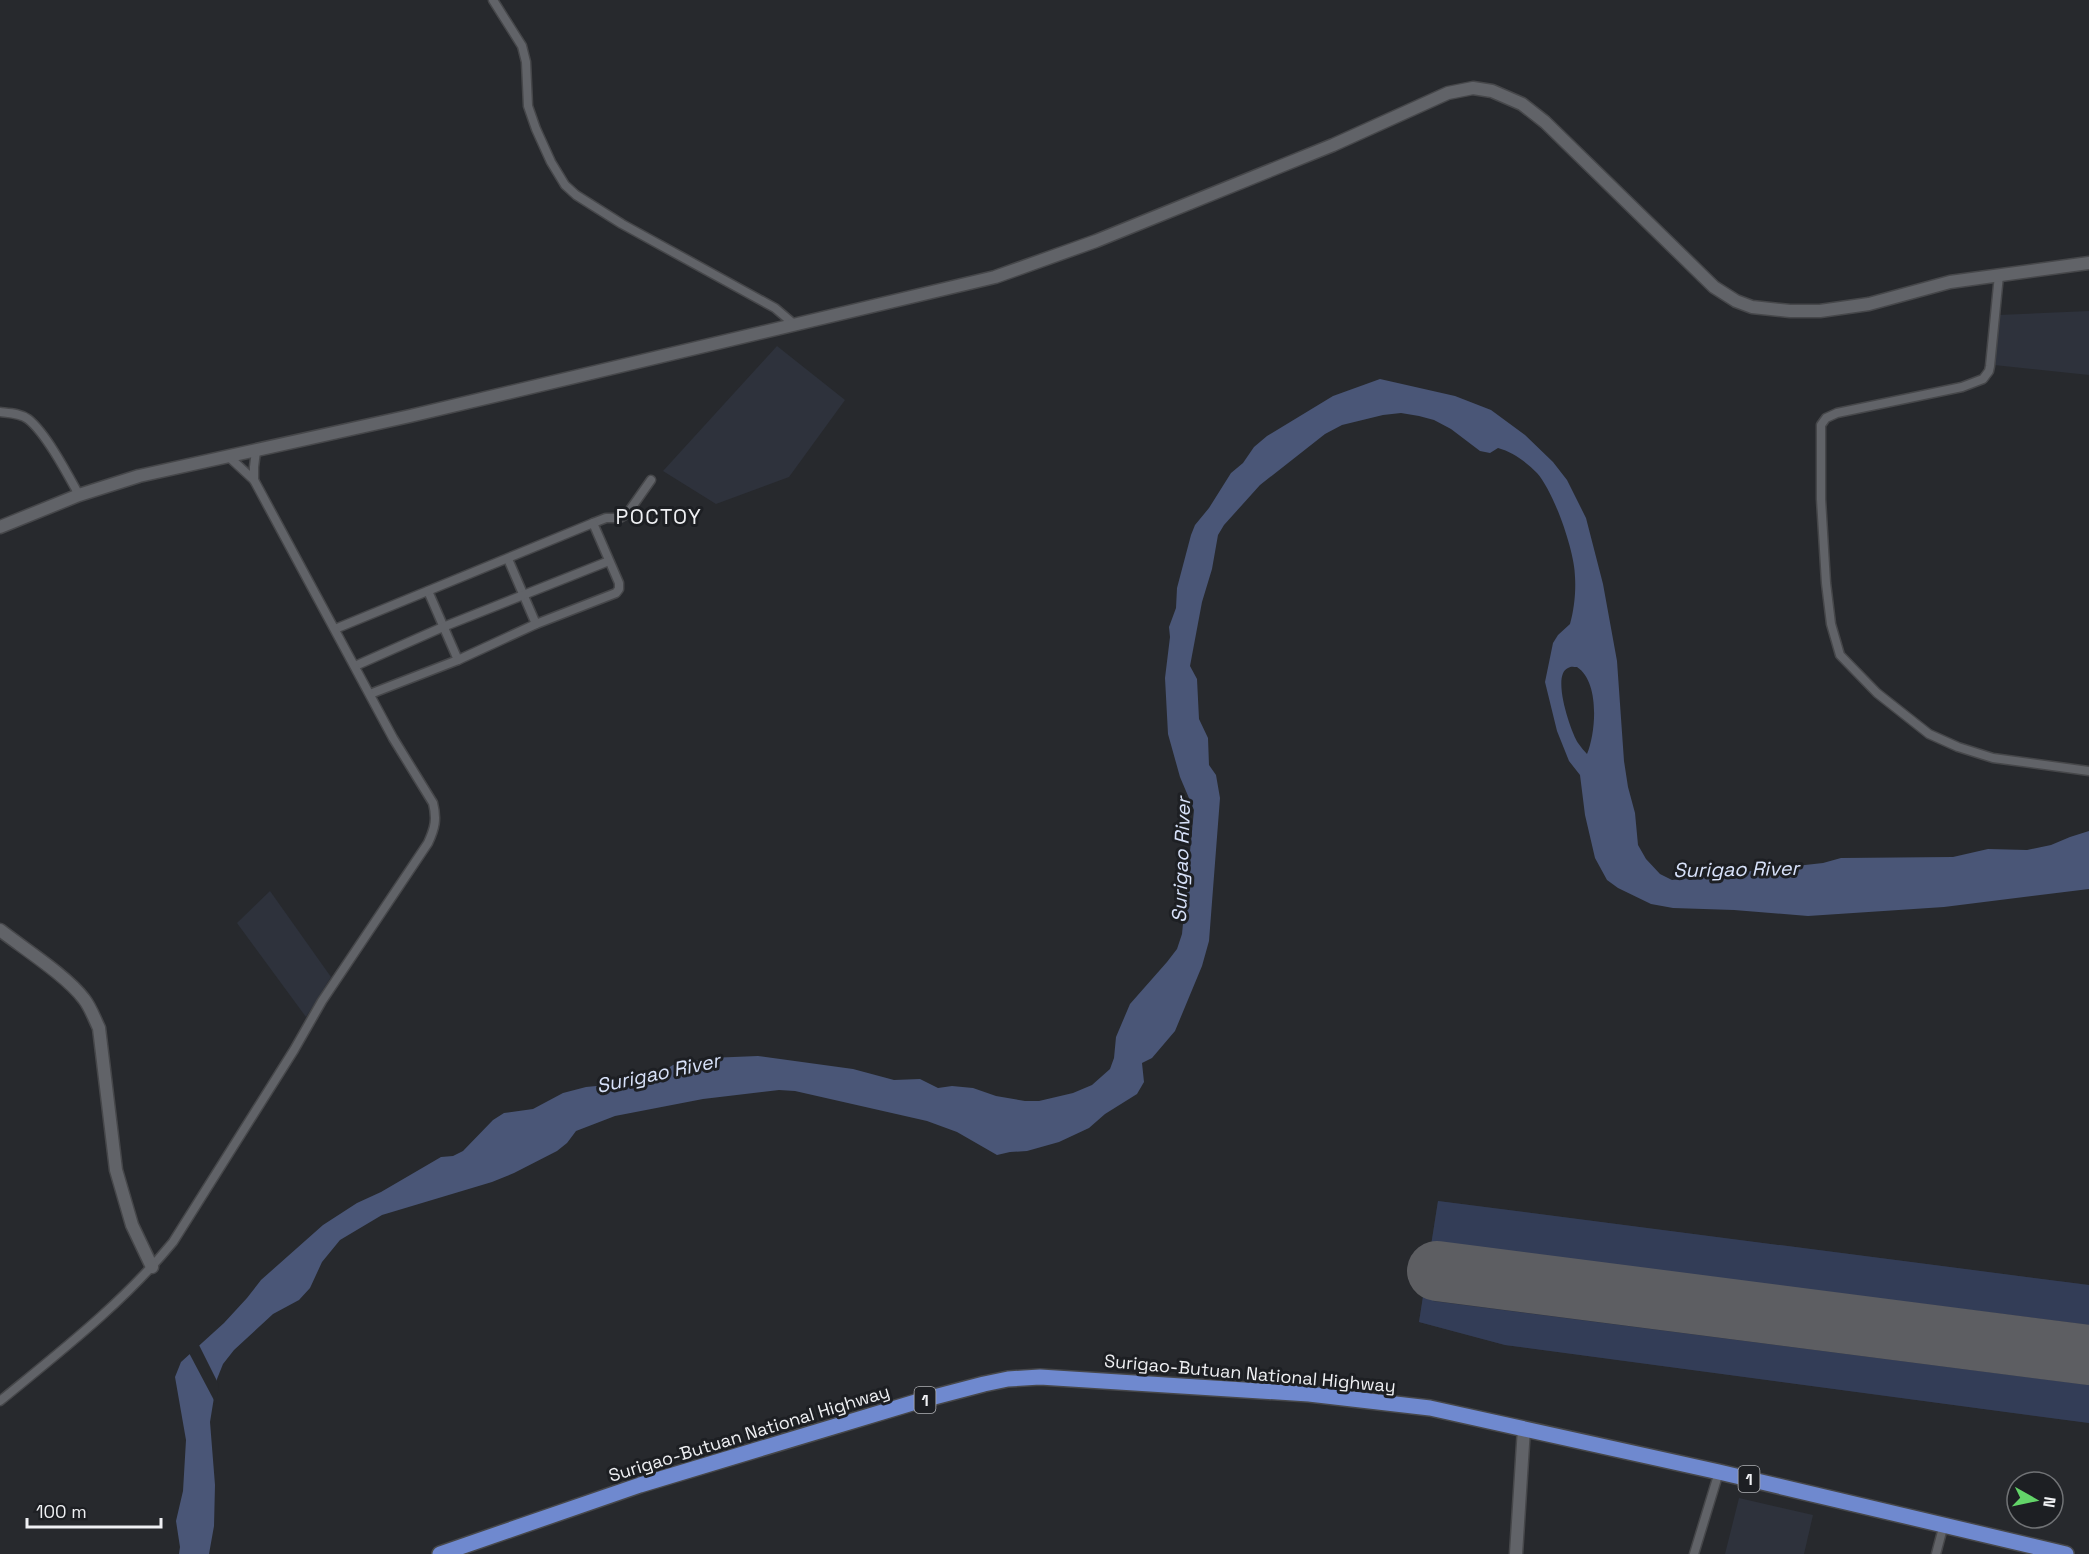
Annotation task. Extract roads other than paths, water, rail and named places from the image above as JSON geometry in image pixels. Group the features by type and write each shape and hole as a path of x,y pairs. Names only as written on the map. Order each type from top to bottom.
{"highway":[{"name":"Surigao-Butuan National Highway","path":"440,1554 640,1485 919,1401 1008,1379 1041,1377 1348,1397 1430,1408 1719,1472 2067,1554"}],"street":[{"path":"493,0 522,46 526,62 528,106 551,162 565,184 576,195 622,224 775,309 795,325"},
{"path":"0,527 79,495 139,476 256,451 995,278 1049,259 1333,145 1429,100 1473,88 1502,94 1532,111 1714,287 1736,301 1752,307 1790,311 1848,308 1950,282 2089,263"},
{"path":"1999,276 1990,366 1983,379 1962,387 1837,413 1826,418 1821,425 1821,499 1831,624 1840,655 1848,665 1876,693 1929,734 1958,747 1993,758 2089,771"},
{"path":"0,412 20,415 28,419 43,436 79,495"},
{"path":"254,480 256,451"},
{"path":"0,1401 90,1327 152,1267 173,1242 218,1167 294,1050 322,1001 428,843 435,827 436,813 433,803 370,694 254,480 230,457"},
{"path":"335,629 592,523 606,518 620,518 627,514 651,480"},
{"path":"370,694 458,660 536,624 616,593 619,583 592,523"},
{"path":"508,559 536,624"},
{"path":"355,666 443,627 609,561"},
{"path":"428,591 458,660"},
{"path":"0,930 67,983 82,997 92,1011 99,1028 113,1150 120,1188 132,1225 152,1267"},
{"path":"1516,1554 1524,1428"},
{"path":"1694,1554 1719,1472"},
{"path":"1936,1554 1944,1524"}],"district":[{"name":"POCTOY","path":"659,516"}],"water label":[{"name":"Surigao River","path":"1181,860"},
{"name":"Surigao River","path":"1736,869"},
{"name":"Surigao River","path":"658,1073"}]}
